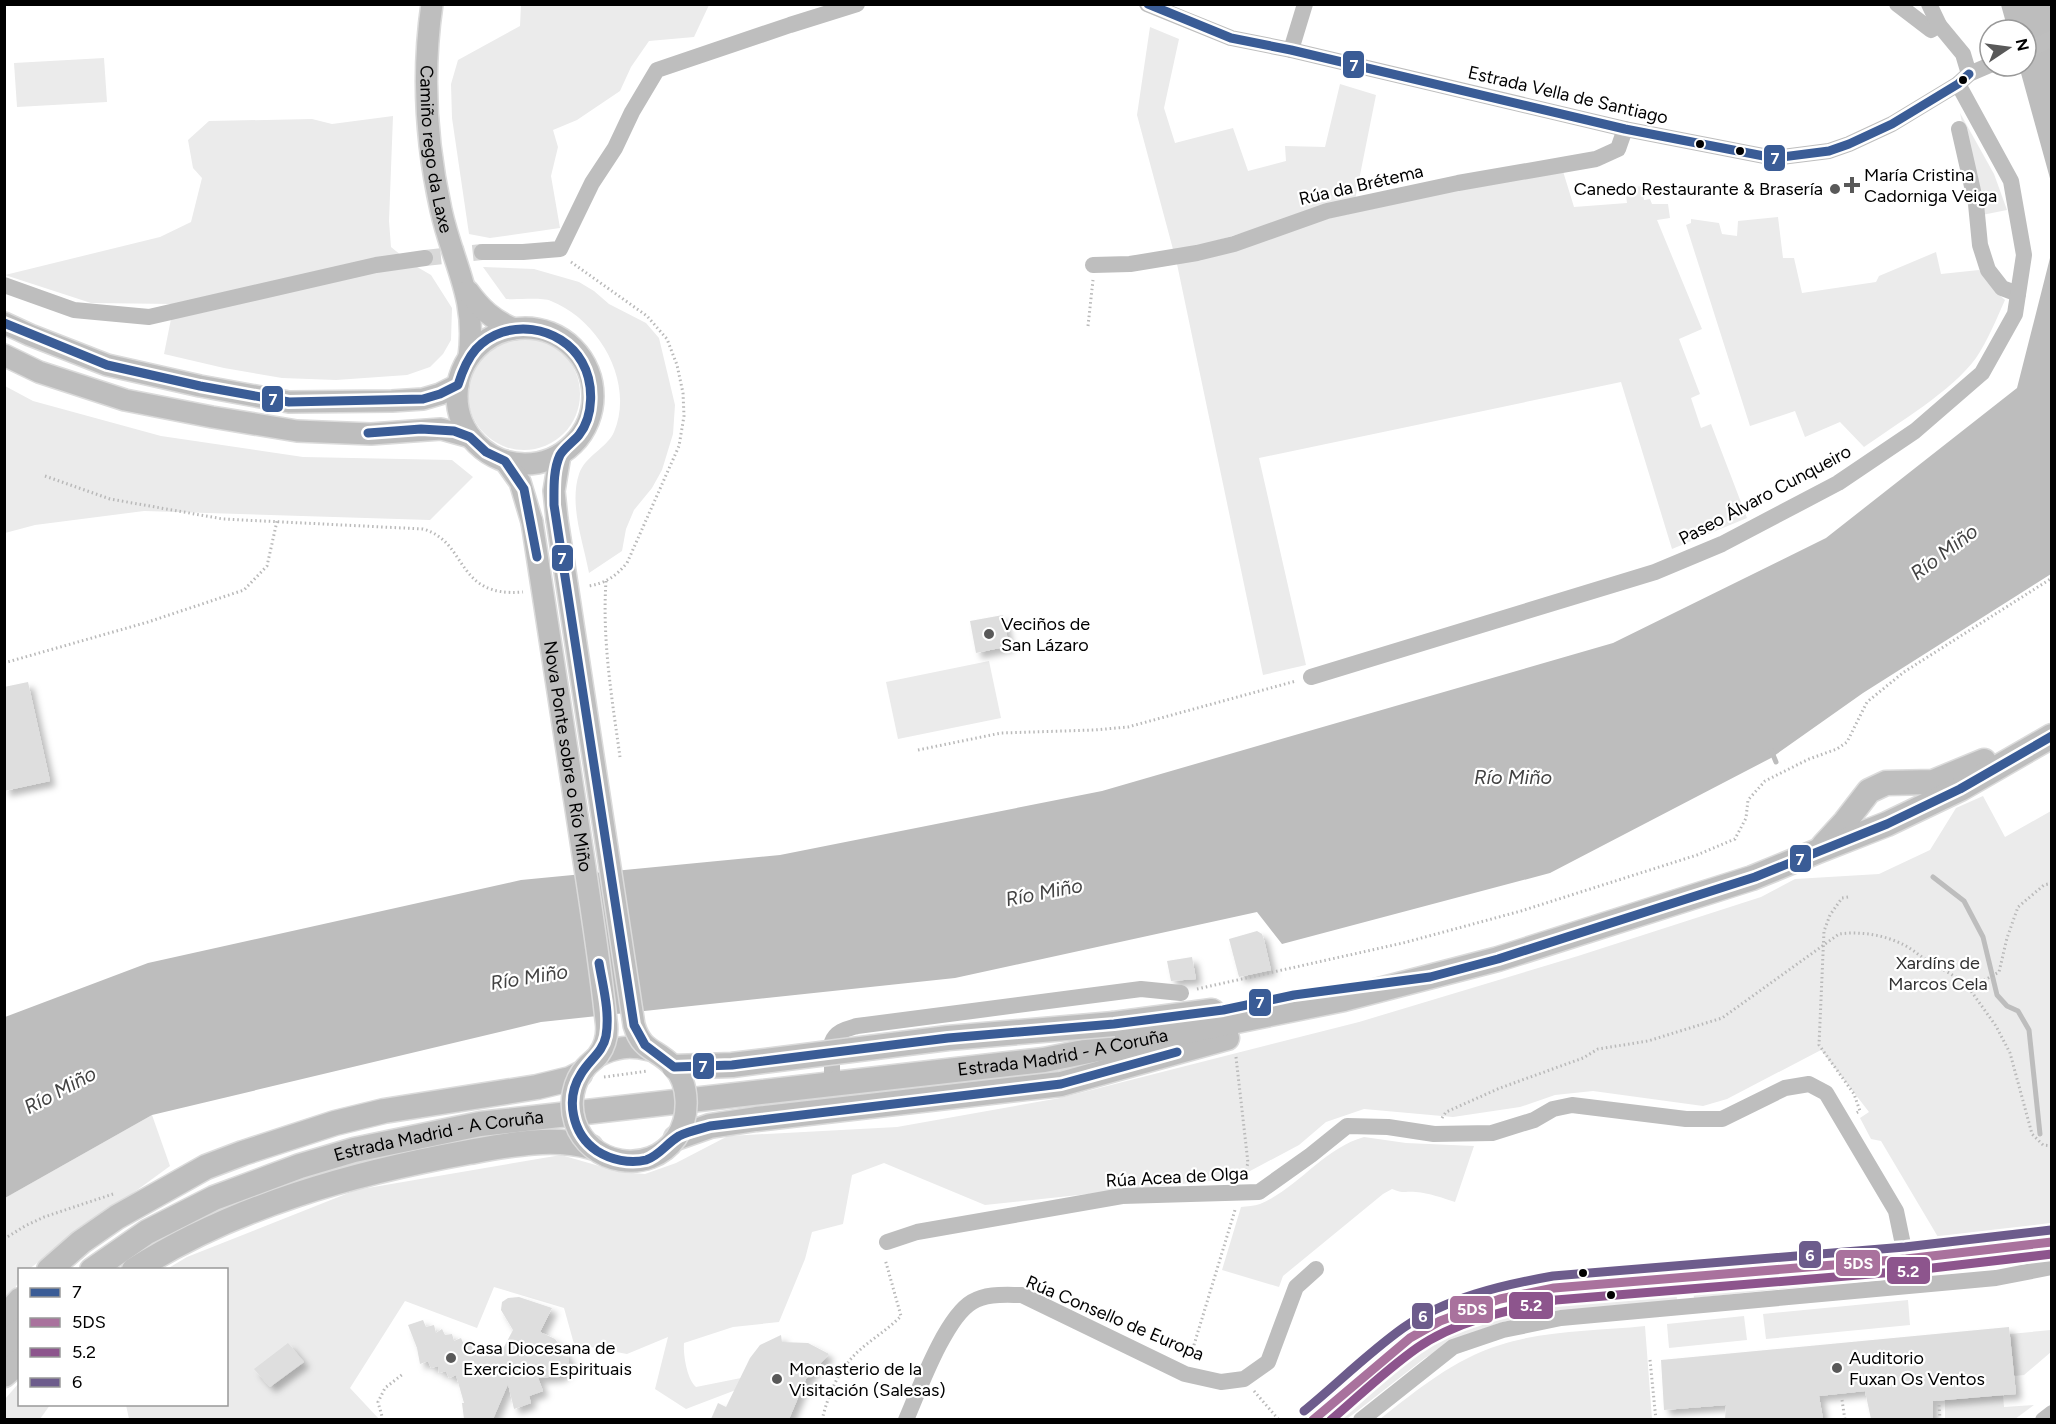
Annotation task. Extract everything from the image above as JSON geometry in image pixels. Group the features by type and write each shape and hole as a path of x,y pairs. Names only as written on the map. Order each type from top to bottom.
{"highway":[{"name":"Estrada Madrid - A Coruña","path":"93,1268 147,1232 214,1198 300,1166 354,1150 480,1124 1044,1060 1344,999 1498,959 1752,878 1887,824 1960,789 2052,736"},
{"path":"1818,851 1869,791 1886,783 1933,782 1980,762 2013,757"},
{"path":"676,1138 710,1126 756,1119 1060,1084 1233,1036 1353,1012 1454,981 1565,937"},
{"path":"674,1067 732,1065 948,1038 1114,1024 1223,1010 1294,995 1431,976"},
{"path":"50,1268 81,1242 117,1217 206,1167 243,1153 335,1123 384,1111 537,1087 590,1076"},
{"path":"136,1268 188,1238 227,1220 308,1191 359,1176 497,1147 556,1142 574,1142 591,1147"},
{"path":"4,1318 18,1302"},
{"path":"4,1346 18,1332"},
{"path":"4,1375 18,1363"}],"main road":[{"name":"Camiño rego da Laxe","path":"432,4 426,63 429,138 441,212 466,288"},
{"path":"466,288 479,307 491,318 514,329"},
{"path":"466,288 472,326 469,357"},
{"path":"4,323 107,364 200,386 289,402 423,399 441,394 458,385"},
{"path":"514,329 537,329 559,338 577,353 588,373 592,396 589,419 577,439 560,454 533,464 505,461 486,452 470,437 459,412 458,385 469,357 492,337 514,329"},
{"path":"4,355 39,372 125,400 212,417 297,431 371,434 441,429 470,437"},
{"name":"Nova Ponte sobre o Río Miño","path":"560,454 554,480 554,505 632,1014 636,1032 649,1060"},
{"name":"Nova Ponte sobre o Río Miño","path":"505,461 520,482 532,522 606,1018 606,1036 598,1056"},
{"path":"639,1047 649,1060 662,1057 674,1067 684,1088 687,1105 684,1122 676,1138 662,1151 645,1160 626,1162 607,1157 591,1147 581,1135 574,1121 572,1105 574,1087 590,1076 598,1056 619,1048 639,1047"}],"street":[{"path":"482,252 560,249 592,183 615,148 632,112 657,70 857,4"},
{"name":"Estrada Vella de Santiago","path":"1147,4 1231,38 1291,50 1625,129 1774,158 1829,151 1849,144 1892,124 1975,73"},
{"path":"1291,50 1305,4"},
{"path":"1897,4 1931,30 1939,25"},
{"name":"Paseo Álvaro Cunqueiro","path":"1311,677 1655,572 1722,544 1838,483 1915,431 1982,373 2015,314 2025,255 2011,181 1975,73 1939,25 1929,4"},
{"path":"2038,45 2052,39"},
{"name":"Rúa da Brétema","path":"1094,265 1130,264 1197,253 1234,244 1327,211 1458,183 1596,159 1618,149 1625,129"},
{"path":"1959,129 1976,204 1980,244 1988,270 2002,288 2019,294"},
{"path":"4,285 74,310 149,316 365,267 425,258"},
{"path":"832,1084 834,1037 839,1032 857,1026 1141,989 1181,993"},
{"name":"Rúa Acea de Olga","path":"887,1242 917,1232 1122,1196 1258,1192 1311,1155 1347,1126 1388,1127 1434,1134 1492,1133 1534,1120 1553,1109 1572,1105 1686,1119 1722,1119 1785,1088 1809,1084 1826,1093 1896,1212 1906,1259"},
{"path":"1312,1419 1410,1338 1440,1321 1500,1299 1554,1288 1906,1259 2052,1242"},
{"path":"1361,1419 1452,1347 1503,1330 1561,1318 1996,1278 2052,1267"},
{"name":"Rúa Consello de Europa","path":"910,1418 954,1320 972,1302 999,1294 1022,1295 1185,1374 1221,1382 1244,1379 1268,1362 1296,1287 1316,1269"},
{"path":"2043,1419 2052,1413"}],"path":[{"path":"560,249 573,263 648,316 667,339 677,365 683,393 684,416 680,446 627,562 616,575 606,581 582,586"},
{"path":"1088,326 1094,265"},
{"path":"45,476 110,499 224,519 423,529 434,532 443,539 481,586 494,591 527,591"},
{"path":"4,663 148,622 244,590 267,566 277,521"},
{"path":"1181,993 1403,943 1521,911 1696,855 1735,838 1746,818 1748,800 1765,781 1809,759 1837,749 1847,742 1867,702 1904,672 2052,578"},
{"path":"606,581 604,616 610,688 620,757"},
{"path":"918,750 1001,733 1094,730 1128,726 1311,677"},
{"path":"1965,984 1981,982 1999,972 2007,938 2018,907 2044,885 2052,883"},
{"path":"1848,897 1842,898 1830,915 1824,931 1819,1045 1854,1094 1860,1111 1852,1116"},
{"path":"1440,1122 1446,1112 1500,1088 1583,1058 1598,1049 1648,1041 1722,1018 1839,934 1852,932 1879,936 1906,946 1930,962 1950,971 1965,984 1996,1026 2010,1053 2032,1134 2043,1145 2052,1146"},
{"path":"1233,1036 1248,1163 1242,1185"},
{"path":"590,1076 649,1060"},
{"path":"4,1239 44,1217 117,1192"},
{"path":"1188,1363 1236,1205"},
{"path":"822,1419 827,1399 851,1359 901,1316 884,1260 887,1242"},
{"path":"1650,1360 1656,1419"},
{"path":"383,1419 378,1402 385,1388 403,1374"},
{"path":"1251,1387 1279,1419"},
{"path":"1842,1400 1845,1419"},
{"path":"1939,1405 1940,1419"}],"green space":[{"path":"521,5 709,5 694,37 649,41 631,67 620,91 577,120 553,130 558,147 551,176 560,228 490,238 469,234 452,118 451,84 458,60 520,26"},
{"path":"1150,27 1179,39 1164,108 1175,143 1233,128 1248,171 1286,161 1285,146 1325,147 1340,84 1376,95 1355,200 1174,253 1137,115"},
{"path":"104,58 107,102 17,107 14,63"},
{"path":"1960,113 1994,174 2007,210 1982,215"},
{"path":"393,116 389,221 391,247 412,264 431,275 452,308 451,340 443,354 430,367 407,375 336,380 282,378 224,368 164,354 174,304 91,303 5,275 160,237 191,222 202,178 193,168 188,140 209,121 312,119 332,124"},
{"path":"1562,168 1574,207 1627,203 1625,188 1642,186 1644,200 1650,199 1652,204 1668,204 1670,218 1657,220 1702,329 1679,339 1700,394 1691,398 1701,428 1711,424 1747,518 1672,549 1621,382 1259,458 1306,665 1263,675 1177,264 1311,222"},
{"path":"1778,217 1783,258 1794,258 1802,293 1876,282 1879,276 1936,252 1941,274 1979,270 2005,300 1992,330 1976,358 1966,370 1924,406 1864,447 1840,422 1805,437 1795,411 1750,426 1686,225 1691,223 1691,219 1719,223 1722,234 1737,236 1738,221"},
{"path":"483,267 534,269 579,282 609,304 646,323 659,338 675,405 673,434 662,470 652,488 634,510 626,529 622,551 589,573 576,511 576,486 579,474 586,462 611,438 614,432 619,413 620,393 616,374 598,338 584,322 551,301 506,299"},
{"path":"524,338 545,343 563,355 575,373 580,394 575,415 563,433 545,445 524,450 503,445 485,433 473,415 468,394 473,373 485,355 503,343"},
{"path":"5,386 33,401 161,436 303,457 452,460 473,477 430,520 144,511 35,525 5,533"},
{"path":"989,661 1001,718 898,739 886,682"},
{"name":"Xardíns de Marcos Cela","path":"1983,796 2005,837 2051,811 2051,1224 2011,1231 1938,1237 1881,1141 1871,1139 1860,1118 1869,1112 1821,1050 1727,1099 1703,1106 1593,1091 1555,1095 1520,1107 1453,1117 1364,1109 1326,1122 1299,1145 1237,1178 985,1205 884,1163 852,1175 843,1224 812,1232 805,1259 779,1322 733,1327 684,1343 686,1367 696,1387 741,1378 741,1388 686,1409 655,1389 668,1337 627,1354 574,1344 564,1308 494,1287 477,1328 405,1301 350,1388 379,1419 129,1419 126,1406 228,1406 228,1268 169,1268 187,1257 356,1190 561,1155 620,1172 645,1174 676,1163 728,1136 897,1127 1060,1098 1359,1022 1578,956 1761,897 1795,879 1879,874 1930,850 1956,808"},
{"path":"152,1115 170,1166 30,1268 18,1268 18,1283 5,1302 5,1198"},
{"path":"1364,1137 1406,1143 1474,1146 1455,1202 1426,1193 1402,1192 1392,1189 1283,1276 1279,1287 1222,1270 1241,1207 1260,1204 1274,1197 1336,1150"},
{"path":"2051,1248 2051,1252 1977,1269 1694,1298 1692,1285 1976,1258"},
{"path":"1676,1287 1677,1300 1539,1313 1499,1323 1461,1337 1425,1358 1347,1419 1326,1420 1390,1367 1412,1352 1435,1337 1484,1314 1536,1300"},
{"path":"1908,1300 1910,1325 1766,1339 1763,1314"},
{"path":"1744,1316 1747,1340 1669,1348 1667,1324"},
{"path":"1645,1326 1652,1419 1380,1419 1452,1367 1467,1358 1500,1345 1535,1336"},
{"path":"2051,1330 2051,1352 2024,1375 2014,1376 2010,1334"},
{"path":"18,1384 18,1406 49,1406 40,1419 5,1419 5,1399"},
{"path":"2003,1395 2004,1407 2034,1405 2015,1419 1945,1419 1945,1400"}],"water":[{"path":"2001,5 2051,5 2051,182 2022,78 2038,78 2038,18 2005,18"},
{"name":"Río Miño","path":"2051,254 2051,574 1863,693 1771,758 1550,873 1282,944 1257,912 955,978 541,1022 152,1115 5,1198 5,1017 148,963 521,880 780,855 1102,791 1613,643 1826,538 2017,388"}],"building":[{"name":"Veciños de San Lázaro","path":"1003,615 1009,646 976,653 970,621"},
{"path":"28,682 50,781 4,791 4,687"},
{"path":"1257,931 1262,934 1271,970 1239,977 1229,939"},
{"path":"1192,957 1196,979 1171,981 1167,961"},
{"name":"Casa Diocesana de Exercicios Espirituais","path":"519,1297 552,1308 540,1332 555,1339 562,1348 569,1358 568,1368 560,1376 538,1378 543,1391 529,1396 531,1403 514,1409 508,1384 493,1419 464,1419 462,1403 464,1403 456,1375 449,1378 446,1371 439,1373 438,1366 431,1368 428,1361 420,1364 417,1348 408,1325 423,1320 426,1327 434,1325 436,1333 442,1329 445,1335 452,1334 454,1341 461,1338 464,1345 471,1343 473,1350 480,1348 483,1354 504,1347 513,1330 501,1310 502,1302 508,1298"},
{"name":"Auditorio Fuxan Os Ventos","path":"2009,1327 2016,1394 1933,1401 1933,1419 1871,1419 1865,1391 1819,1396 1823,1419 1725,1419 1726,1405 1664,1410 1661,1360"},
{"name":"Monasterio de la Visitación (Salesas)","path":"781,1335 782,1342 808,1343 829,1354 806,1379 789,1419 711,1419 718,1403 726,1407 750,1358 760,1345"},
{"path":"288,1343 304,1362 270,1387 254,1369"}],"waterway":[{"path":"1771,750 1776,762"},
{"path":"1933,877 1964,901 1983,937 1997,995 2007,1006 2018,1011 2029,1030 2040,1134"}],"tunnel":[{"path":"425,258 482,252"}],"transit line":[{"name":"7","path":"1148,4 1231,38 1291,50 1625,129 1774,158 1829,151 1849,144 1892,124 1958,84 1969,74"},
{"name":"7","path":"4,323 107,365 200,386 289,402 423,399 440,394 458,385 465,366 476,349 488,339 502,332 517,329 547,333 561,340 573,350 582,362 589,380 590,409 584,427 562,452 558,461 554,480 554,505 634,1025 645,1045 674,1067 732,1065 948,1038 1114,1024 1223,1010 1294,995 1430,977 1498,959 1755,877 1887,824 1960,789 2052,736"},
{"name":"7","path":"368,433 421,429 454,431 470,437 486,452 505,461 524,489 537,557"},
{"name":"7","path":"599,963 607,1009 606,1036 602,1047 584,1069 576,1084 572,1105 577,1126 588,1144 614,1159 634,1162 646,1160 655,1156 679,1136 710,1126 1061,1084 1177,1052"},
{"name":"6","path":"1304,1411 1403,1328 1437,1308 1475,1294 1514,1284 1553,1276 1905,1247 2051,1230"},
{"name":"5DS","path":"1313,1420 1410,1338 1440,1321 1500,1299 1554,1288 1906,1259 2052,1242"},
{"name":"5.2","path":"1331,1420 1395,1365 1433,1338 1466,1323 1520,1308 1556,1300 1907,1271 2052,1254"}],"place":[{"name":"María Cristina Cadorniga Veiga","path":"1852,185"},
{"name":"Canedo Restaurante & Brasería","path":"1835,189"},
{"name":"Veciños de San Lázaro","path":"989,634"},
{"name":"Casa Diocesana de Exercicios Espirituais","path":"451,1358"},
{"name":"Auditorio Fuxan Os Ventos","path":"1837,1368"},
{"name":"Monasterio de la Visitación (Salesas)","path":"777,1379"}]}
